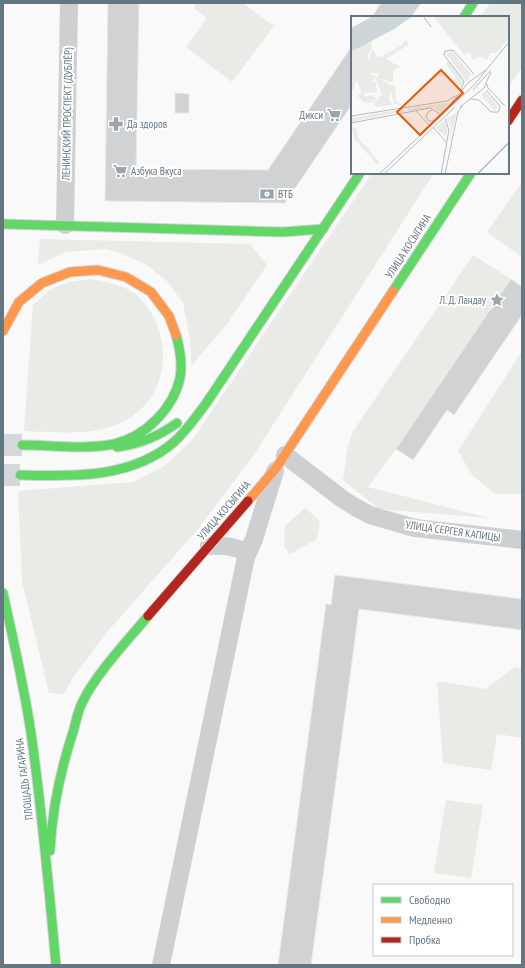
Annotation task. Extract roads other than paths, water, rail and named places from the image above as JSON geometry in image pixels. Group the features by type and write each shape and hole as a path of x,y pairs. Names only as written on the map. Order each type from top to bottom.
{"main road":[{"path":"465,16 473,3"},
{"path":"509,111 521,101"},
{"path":"509,119 521,101"},
{"path":"20,475 64,476 105,474 124,470 149,459 167,447 181,434 207,402 359,174"},
{"name":"УЛИЦА КОСЫГИНА","path":"48,880 51,834 61,773 74,723 82,703 101,673 281,462 470,174"},
{"path":"451,204 454,183"},
{"path":"3,224 283,232 323,229"},
{"path":"3,331 16,307 28,293 44,282 63,273 87,269 107,270 125,276 141,284 156,296 167,310 174,324 179,341 182,359 181,378 175,394 166,409 155,421 142,431 128,439 114,444 96,446"},
{"path":"22,445 131,446 143,443 161,434 183,419 201,401 238,355"},
{"name":"ПЛОЩАДЬ ГАГАРИНА","path":"3,593 22,679 31,733 56,965"}],"street":[{"name":"ЛЕНИНСКИЙ ПРОСПЕКТ (ДУБЛЁР)","path":"65,225 69,3"},
{"name":"УЛИЦА СЕРГЕЯ КАПИЦЫ","path":"281,462 370,515 415,528 522,540"},
{"path":"161,965 246,557 254,540 281,462"},
{"path":"209,546 224,545 234,547 244,551 246,557"}],"tunnel":[{"path":"3,445 22,445"},
{"path":"3,475 20,475"}],"place":[{"name":"Дикси","path":"334,115"},
{"name":"Да здоров","path":"116,124"},
{"name":"Азбука Вкуса","path":"120,171"},
{"name":"ВТБ","path":"267,194"},
{"name":"Л. Д. Ландау","path":"497,300"}]}
